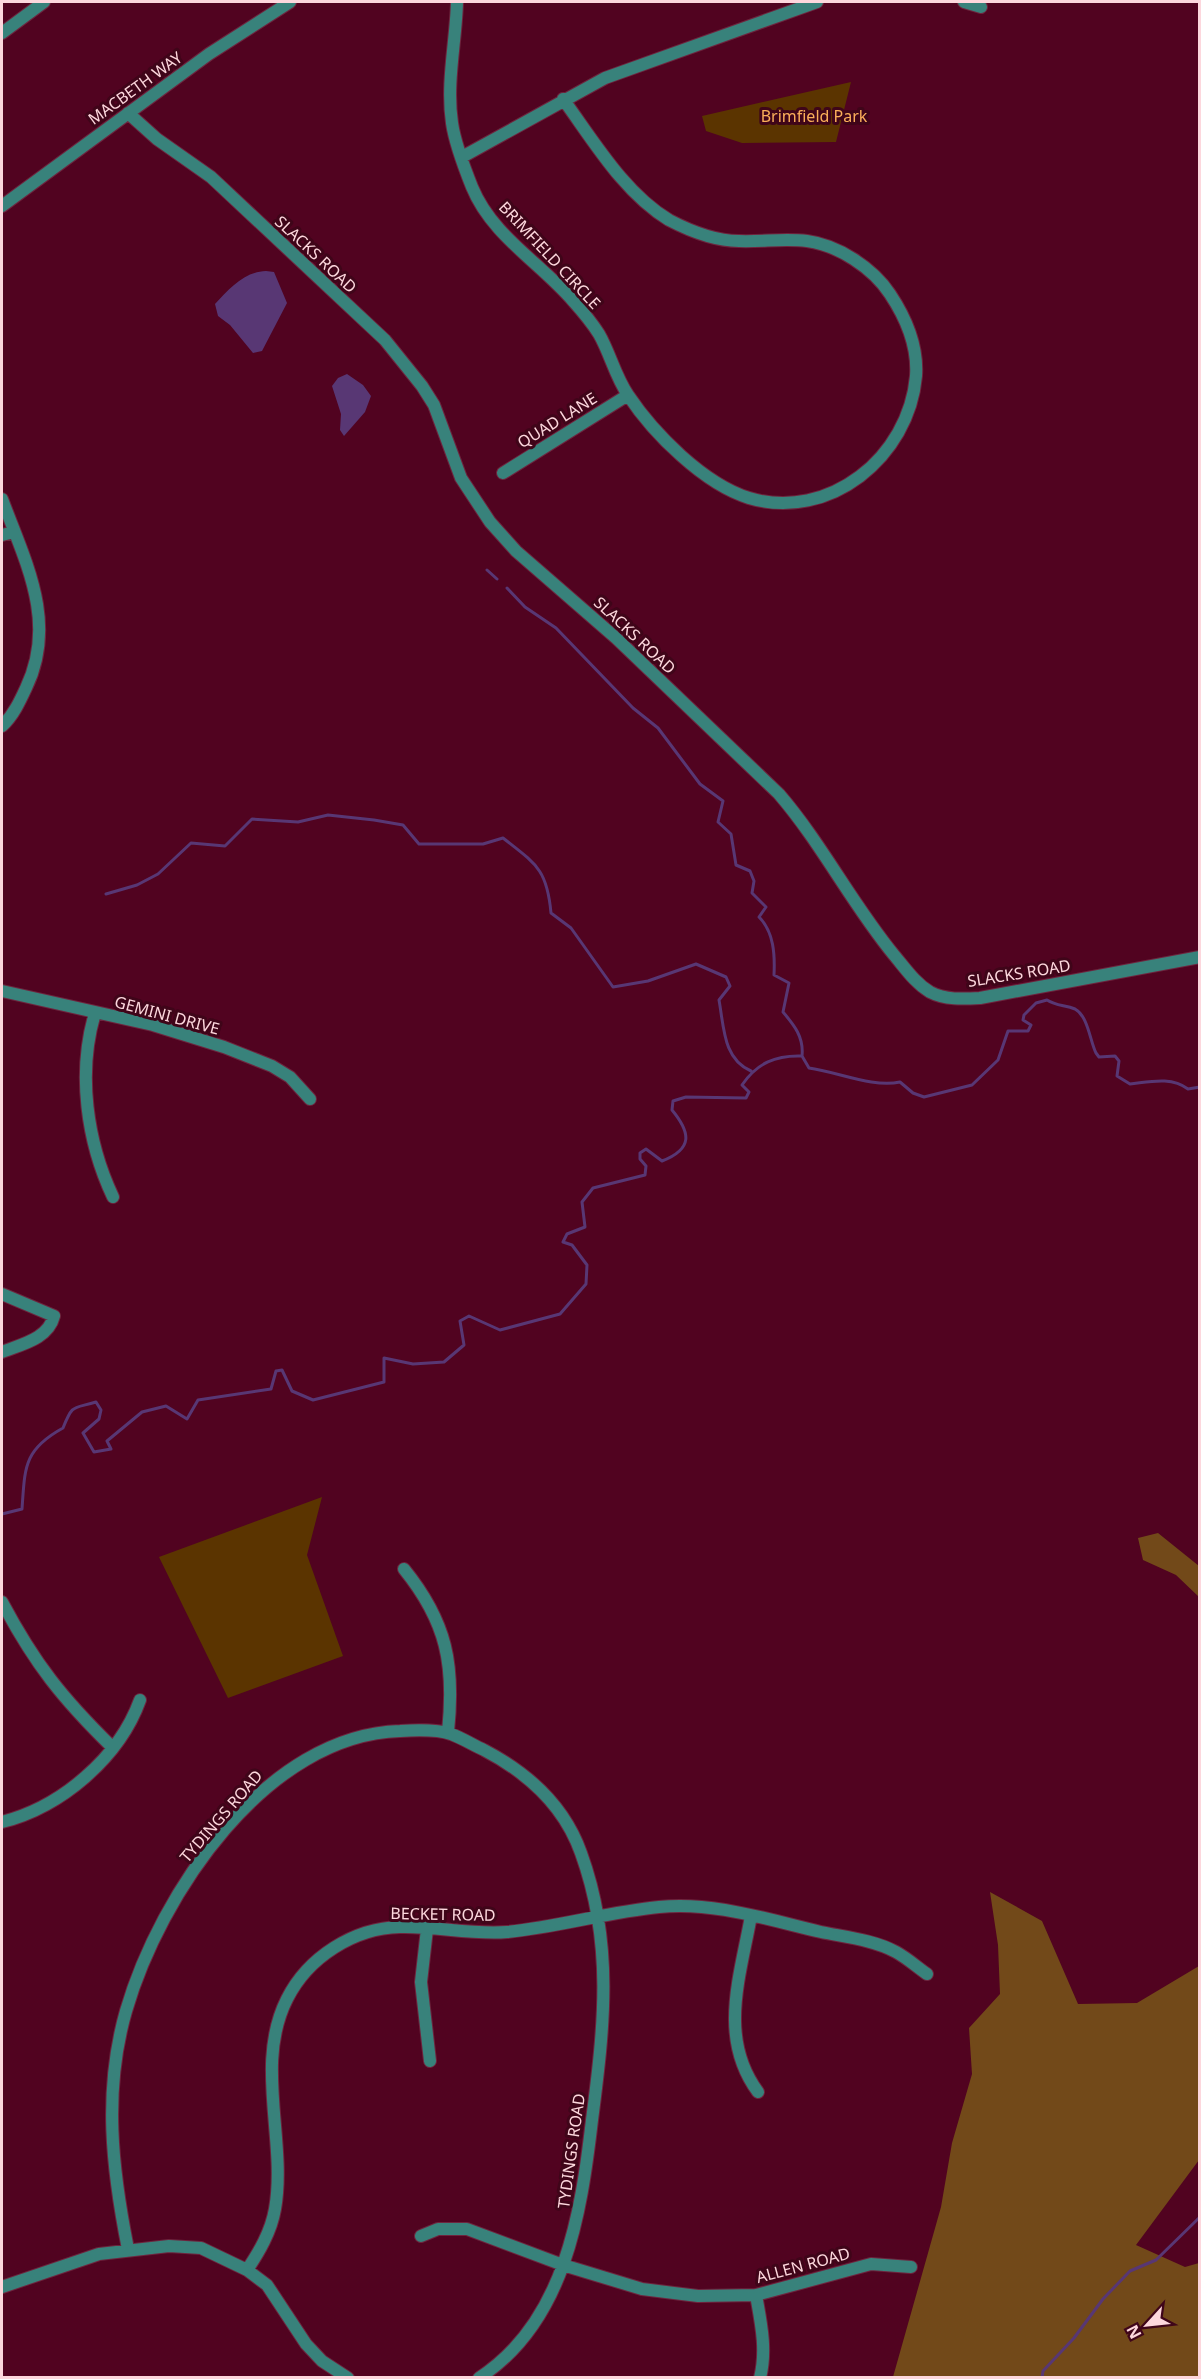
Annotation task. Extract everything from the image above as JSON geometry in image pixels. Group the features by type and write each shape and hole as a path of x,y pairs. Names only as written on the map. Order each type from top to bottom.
{"street":[{"path":"2,33 44,2"},
{"name":"MACBETH WAY","path":"2,206 243,31 290,2"},
{"name":"BRIMFIELD CIRCLE","path":"457,2 450,99 452,123 473,190 488,215 519,251 570,298 591,323 628,395 669,442 720,486 770,503 801,502 850,484 872,468 892,443 908,413 916,375 914,348 901,312 887,290 874,275 842,253 809,241 719,239 667,219 630,187 563,99"},
{"path":"462,157 563,99 605,78 817,2"},
{"path":"964,2 981,7"},
{"name":"SLACKS ROAD","path":"128,113 157,139 211,177 385,340 422,386 434,405 461,478 490,522 516,551 616,638 778,794 797,816 879,937 915,980 931,992 954,999 980,998 1200,957"},
{"name":"QUAD LANE","path":"503,473 628,395"},
{"path":"2,499 8,533 25,555 36,592 40,622 39,655 19,703 2,726"},
{"name":"GEMINI DRIVE","path":"2,991 153,1025 224,1047 272,1066 290,1077 310,1099"},
{"path":"95,1013 90,1030 86,1069 87,1104 101,1172 113,1197"},
{"path":"2,1294 54,1316 51,1325 40,1337 2,1352"},
{"path":"404,1569 429,1604 447,1651 452,1674 448,1732"},
{"path":"2,1602 23,1642 59,1693 112,1747"},
{"path":"2,1822 33,1811 74,1786 92,1771 126,1731 140,1700"},
{"name":"TYDINGS ROAD","path":"128,2249 112,2162 116,2061 126,2012 140,1970 171,1904 211,1848 251,1802 276,1778 306,1756 357,1736 380,1731 448,1732 515,1766 535,1782 554,1805 580,1849 597,1915 603,1958 604,2014 586,2170 578,2216 563,2265 543,2311 524,2337 495,2366 479,2378"},
{"name":"BECKET ROAD","path":"247,2270 264,2241 275,2210 277,2182 273,2056 275,2031 287,1998 313,1964 346,1941 381,1929 508,1932 597,1915 661,1907 697,1906 865,1941 895,1952 927,1974"},
{"path":"751,1916 736,1994 735,2041 747,2077 758,2092"},
{"path":"427,1929 421,1982 430,2061"},
{"name":"ALLEN ROAD","path":"421,2236 438,2229 467,2229 563,2265 642,2289 698,2296 756,2295 872,2264 911,2266"},
{"path":"2,2287 82,2258 128,2249 169,2246 194,2247 210,2251 247,2270 267,2285 314,2353 348,2378"},
{"path":"756,2295 763,2333 764,2364 760,2378"}],"green space":[{"name":"Brimfield Park","path":"851,82 836,142 742,143 706,131 702,116"},
{"path":"322,1497 307,1555 343,1656 228,1698 159,1557"}],"shaded area":[{"path":"266,271 274,272 287,303 262,351 253,353 230,325 218,316 215,304 244,278"},
{"path":"347,374 363,385 371,396 365,412 344,436 340,430 341,414 332,386 338,378"},
{"path":"1158,1533 1199,1566 1199,1597 1176,1575 1143,1560 1138,1538"},
{"path":"990,1892 1042,1921 1078,2004 1137,2003 1199,1966 1199,2160 1136,2245 1185,2267 1199,2263 1199,2377 893,2377 941,2207 952,2143 972,2074 969,2028 1000,1994 998,1945"}],"waterway":[{"path":"487,570 497,579"},
{"path":"507,588 525,607 556,628 633,708 658,728 700,784 723,801 718,822 731,834 736,865 750,871 754,881 752,893 766,907 759,917 771,937 774,952 774,975 789,983 783,1012 800,1037 802,1056"},
{"path":"106,894 137,885 158,874 191,843 225,846 252,819 298,822 328,815 374,820 403,825 419,844 483,844 503,838 524,854 538,869 546,886 551,913 571,928 613,987 648,981 696,964 726,977 730,986 719,1000 726,1041 735,1059 751,1071"},
{"path":"2,1514 22,1509 26,1471 33,1452 40,1444 63,1428 69,1414 75,1408 96,1402 101,1410 99,1419 83,1433 94,1452 111,1449 107,1441 142,1412 166,1406 187,1419 198,1400 271,1389 276,1371 282,1370 292,1391 313,1400 384,1382 384,1358 413,1364 444,1362 464,1345 460,1321 469,1316 500,1330 560,1314 586,1284 587,1265 572,1245 563,1242 567,1234 585,1227 582,1202 593,1188 645,1175 646,1166 640,1159 640,1153 646,1149 662,1161 684,1146 685,1133 672,1110 673,1101 686,1097 746,1098 749,1092 742,1085 748,1077 761,1066 776,1059 802,1056 809,1068 878,1083 900,1082 913,1093 924,1097 972,1085 998,1060 1008,1031 1028,1031 1031,1025 1023,1020 1024,1015 1036,1003 1047,1000 1079,1012 1086,1023 1096,1053 1099,1057 1115,1056 1119,1061 1117,1076 1130,1084 1167,1081 1188,1089 1200,1087"},
{"path":"1042,2378 1043,2371 1074,2338 1103,2299 1130,2271 1156,2260 1200,2217"}]}
